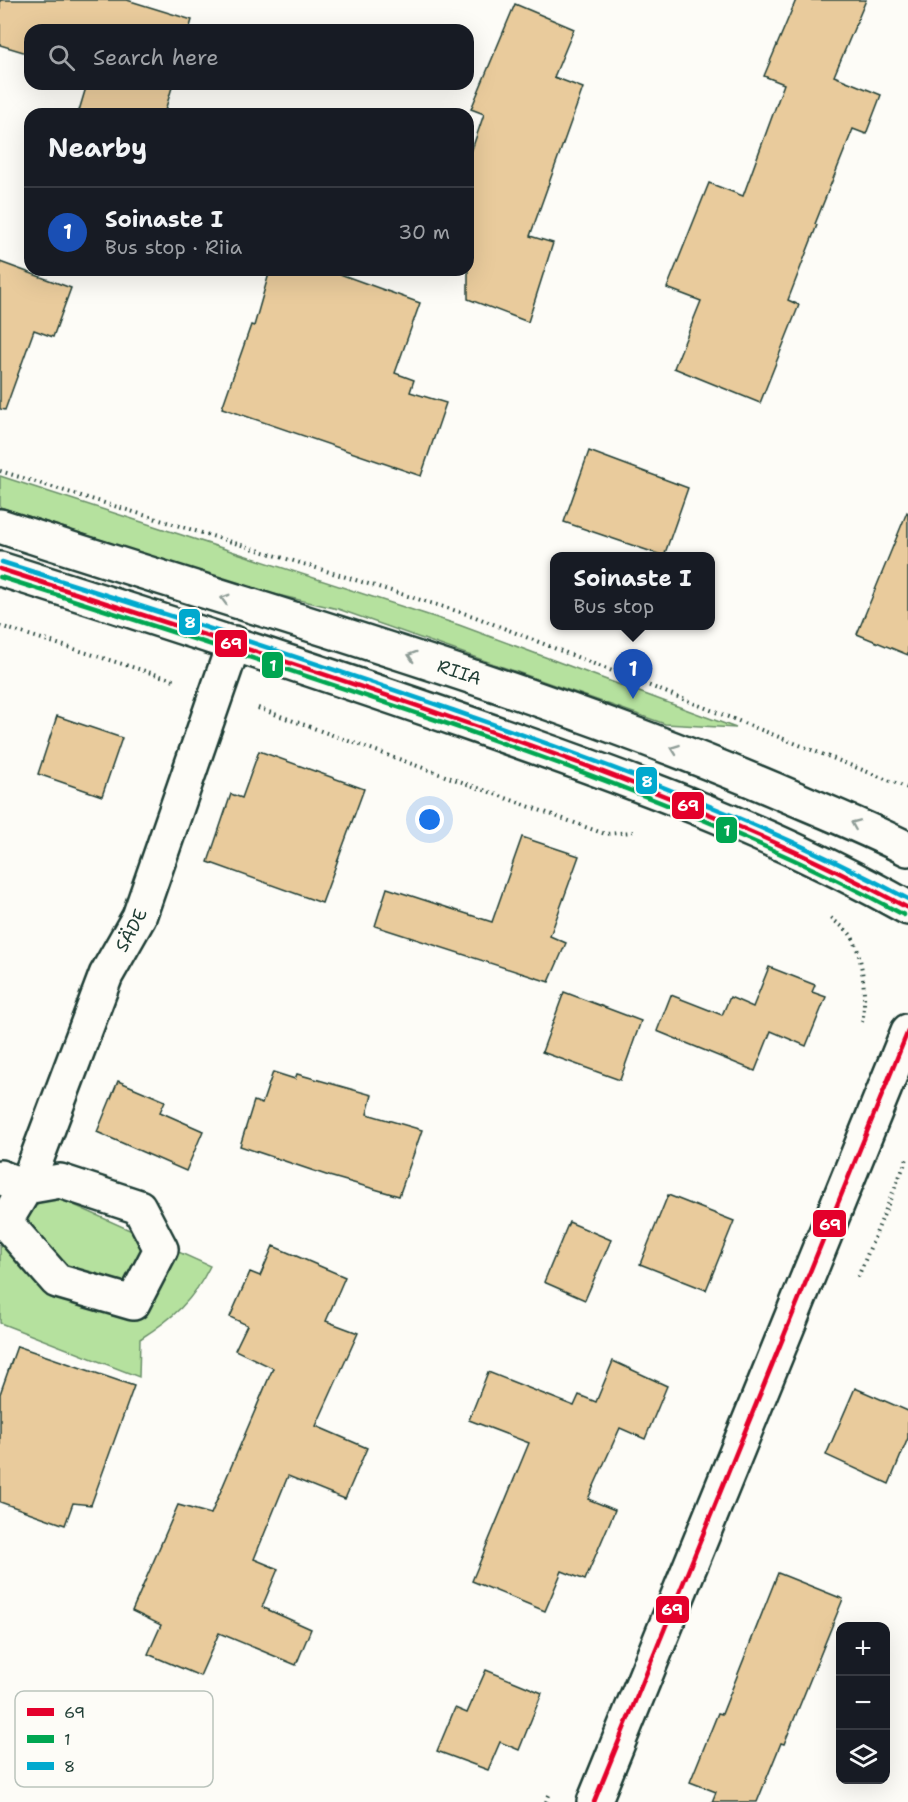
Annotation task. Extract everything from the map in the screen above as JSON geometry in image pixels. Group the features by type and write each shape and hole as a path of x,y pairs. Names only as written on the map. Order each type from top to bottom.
{"main road":[{"name":"RIIA","path":"0,526 496,685 684,752 908,849"},
{"path":"0,569 234,643 589,765 723,816 844,872 908,908"},
{"name":"SÄDE","path":"13,1182 60,1181 139,1207 161,1249 133,1303 57,1281 5,1222 13,1182 106,975 139,917 219,694 234,643"},
{"path":"594,1802 908,1031"}],"path":[{"path":"0,471 473,616 908,788"},
{"path":"0,626 219,694 605,834 631,831 642,835"},
{"path":"826,915 850,934 863,973"}],"green space":[{"path":"0,476 459,625 736,728 665,724 338,609 252,589 0,507"},
{"path":"0,1186 34,1187 210,1266 197,1289 181,1308 140,1339 139,1377 0,1323"}],"building":[{"path":"0,0 127,0 192,20 191,24 24,24 24,52 0,45"},
{"path":"796,0 866,0 834,76 881,95 866,134 853,129 815,224 817,225 788,300 799,305 760,403 674,368 701,301 667,288 709,183 743,196 784,84 764,76"},
{"path":"515,4 574,29 554,77 583,88 530,236 553,243 528,322 468,299 468,276 474,276 474,143 484,114 471,108"},
{"path":"85,90 171,90 166,108 80,108"},
{"path":"0,262 24,271 24,276 38,276 71,288 53,337 34,330 5,410 0,409"},
{"path":"268,276 346,276 420,303 395,373 414,380 410,392 446,403 421,476 222,408 251,325 254,326"},
{"path":"589,451 688,488 665,552 652,552 564,522"},
{"path":"908,513 908,655 857,634"},
{"path":"57,716 122,738 102,796 38,774"},
{"path":"259,751 364,789 322,903 208,862 231,794 242,798"},
{"path":"522,837 579,856 550,936 566,943 549,982 375,926 387,888 492,922"},
{"path":"769,967 815,985 812,992 826,997 806,1046 771,1031 755,1071 657,1031 671,995 722,1015 730,997 753,1007"},
{"path":"564,992 641,1021 620,1080 542,1052"},
{"path":"273,1072 295,1079 297,1074 372,1095 367,1114 422,1130 399,1196 329,1176 240,1146 254,1101 262,1104"},
{"path":"118,1081 165,1101 160,1112 203,1131 186,1171 97,1132"},
{"path":"668,1195 734,1221 706,1290 640,1264"},
{"path":"569,1222 611,1240 585,1300 544,1282"},
{"path":"273,1246 345,1277 326,1321 358,1333 316,1426 367,1448 345,1499 288,1476 254,1559 278,1569 262,1607 311,1629 296,1665 219,1633 200,1676 148,1654 161,1625 132,1611 178,1505 211,1514 273,1368 235,1350 247,1325 230,1317 250,1272 260,1276"},
{"path":"17,1346 134,1386 91,1505 73,1503 65,1525 0,1502 0,1394"},
{"path":"613,1361 667,1386 645,1439 620,1428 588,1499 615,1510 585,1580 562,1571 545,1611 472,1581 529,1443 469,1420 488,1372 574,1406 579,1395 596,1402"},
{"path":"855,1388 908,1411 908,1438 889,1484 826,1455"},
{"path":"778,1573 843,1599 784,1744 781,1743 757,1802 712,1802 716,1792 690,1782 718,1713 722,1714"},
{"path":"486,1670 542,1693 519,1750 500,1742 488,1770 437,1751 455,1708 467,1713"}],"transit line":[{"name":"8","path":"2,562 342,673 571,752 742,819 908,899"},
{"name":"69","path":"0,569 337,679 508,737 625,780 796,852 908,908"},
{"name":"1","path":"0,577 336,686 622,787 793,859 904,915"},
{"name":"69","path":"594,1802 908,1031"}],"place":[{"name":"Soinaste I","path":"633,699"}]}
